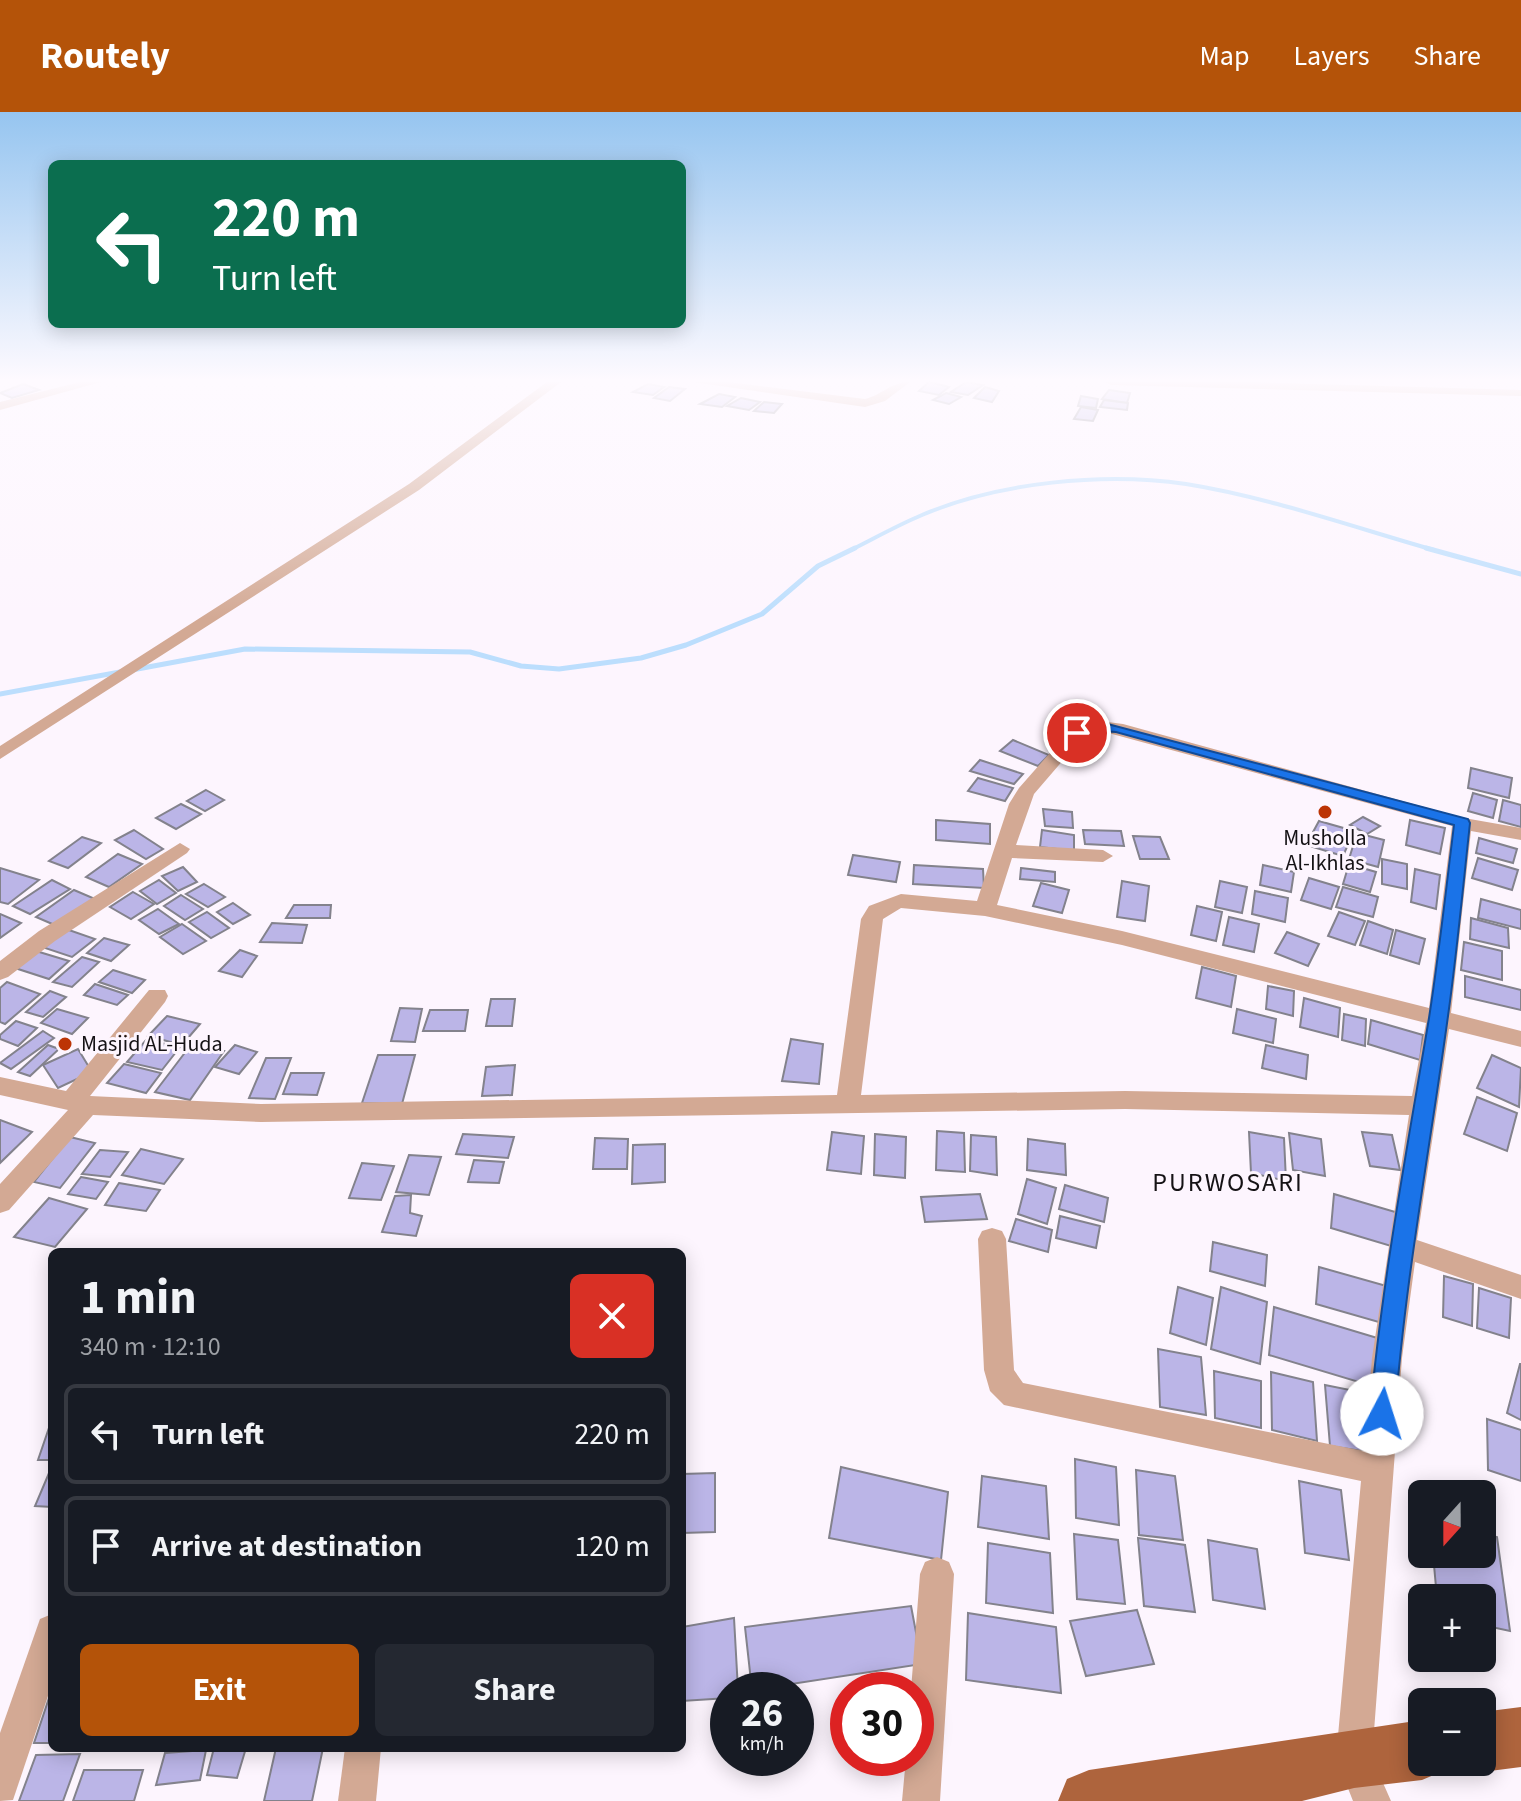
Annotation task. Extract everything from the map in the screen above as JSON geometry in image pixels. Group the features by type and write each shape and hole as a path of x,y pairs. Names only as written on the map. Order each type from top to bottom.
{"main road":[{"path":"1496,1740 1521,1737"},
{"path":"1089,1801 1307,1770 1363,1780 1408,1757"}],"street":[{"path":"0,754 414,487 449,461"},
{"path":"985,909 1019,804 1026,792 1077,733 1100,726 1462,823 1521,834"},
{"path":"1363,1780 1378,1469 1387,1358 1423,1106 1439,1017 1462,823"},
{"path":"0,972 47,936 180,849"},
{"path":"1004,851 1103,856"},
{"path":"848,1104 872,919 876,911 901,901 985,909 1122,938 1521,1039"},
{"path":"0,1202 79,1104 157,996"},
{"path":"0,1086 79,1104 261,1113 1125,1100 1423,1106"},
{"path":"992,1239 999,1370 1001,1381 1015,1395 1378,1469"},
{"path":"1405,1247 1521,1287"},
{"path":"921,1801 937,1574"},
{"path":"0,1787 48,1643"},
{"path":"357,1801 363,1752"}],"building":[{"path":"1013,740 1049,755 1038,766 1000,751"},
{"path":"980,760 1023,774 1014,784 970,771"},
{"path":"1471,768 1512,778 1509,798 1468,788"},
{"path":"978,778 1013,788 1005,801 968,791"},
{"path":"206,790 224,800 205,811 187,801"},
{"path":"1473,793 1497,800 1493,818 1468,811"},
{"path":"1503,800 1521,805 1521,827 1499,821"},
{"path":"181,804 201,814 176,829 156,818"},
{"path":"1043,809 1072,812 1073,828 1045,826"},
{"path":"1363,817 1380,826 1367,834 1350,825"},
{"path":"936,820 990,824 990,844 936,840"},
{"path":"1410,820 1445,828 1440,854 1406,845"},
{"path":"1319,821 1354,831 1343,856 1306,845"},
{"path":"134,830 163,849 146,859 115,840"},
{"path":"1042,830 1074,835 1074,851 1040,847"},
{"path":"1083,830 1121,831 1124,846 1085,844"},
{"path":"1357,833 1384,840 1378,867 1349,859"},
{"path":"1133,836 1160,837 1169,859 1140,859"},
{"path":"82,837 101,843 68,868 49,861"},
{"path":"1479,838 1517,849 1513,863 1476,853"},
{"path":"118,854 142,864 109,887 86,877"},
{"path":"853,855 900,862 896,882 848,875"},
{"path":"1478,858 1518,870 1512,890 1472,878"},
{"path":"1382,859 1407,864 1407,889 1382,884"},
{"path":"1349,864 1376,872 1370,892 1343,884"},
{"path":"914,865 983,869 984,888 913,884"},
{"path":"1263,865 1294,872 1291,892 1260,885"},
{"path":"183,867 197,882 178,891 162,876"},
{"path":"0,868 39,880 8,904 0,902"},
{"path":"1021,868 1055,872 1055,882 1020,879"},
{"path":"1415,869 1440,875 1436,909 1411,902"},
{"path":"1309,878 1339,887 1331,909 1301,900"},
{"path":"52,880 70,889 30,914 13,906"},
{"path":"159,880 176,893 157,904 140,891"},
{"path":"1122,881 1149,886 1145,921 1117,917"},
{"path":"1220,881 1247,887 1242,913 1215,907"},
{"path":"1041,883 1069,890 1062,913 1033,906"},
{"path":"204,884 225,897 208,907 186,894"},
{"path":"1343,887 1378,897 1373,917 1336,907"},
{"path":"74,890 95,899 57,926 36,917"},
{"path":"1255,891 1288,898 1285,922 1252,914"},
{"path":"133,892 154,904 131,919 110,907"},
{"path":"181,895 203,909 185,920 164,906"},
{"path":"1481,899 1521,910 1521,929 1478,918"},
{"path":"233,903 250,915 233,924 217,912"},
{"path":"294,905 331,905 330,918 286,918"},
{"path":"1197,906 1222,912 1216,941 1191,935"},
{"path":"158,909 179,924 159,934 139,920"},
{"path":"207,912 229,928 211,938 189,922"},
{"path":"1339,912 1365,921 1355,945 1328,936"},
{"path":"0,914 21,923 0,938"},
{"path":"1229,917 1259,924 1254,952 1223,945"},
{"path":"1471,918 1508,928 1509,948 1470,939"},
{"path":"1368,921 1393,930 1387,954 1360,945"},
{"path":"272,923 307,925 302,943 260,942"},
{"path":"182,924 206,941 183,954 160,937"},
{"path":"66,929 95,939 72,957 42,947"},
{"path":"1396,930 1425,939 1419,964 1390,955"},
{"path":"1287,932 1319,944 1308,966 1275,953"},
{"path":"104,938 129,945 111,961 87,953"},
{"path":"1464,942 1502,951 1502,980 1461,970"},
{"path":"240,950 257,956 242,977 219,971"},
{"path":"36,951 69,961 49,979 15,968"},
{"path":"82,957 99,962 72,987 53,982"},
{"path":"1202,967 1236,976 1231,1007 1196,998"},
{"path":"113,970 145,980 132,993 99,982"},
{"path":"1465,976 1521,990 1521,1010 1465,997"},
{"path":"7,982 40,994 5,1024 0,1022 0,988"},
{"path":"95,984 128,995 117,1005 84,995"},
{"path":"1268,986 1294,991 1293,1016 1266,1009"},
{"path":"50,991 66,997 43,1017 26,1012"},
{"path":"1304,998 1340,1008 1338,1037 1300,1027"},
{"path":"491,999 515,999 512,1026 486,1026"},
{"path":"400,1008 422,1009 415,1042 391,1041"},
{"path":"57,1009 88,1018 72,1034 41,1023"},
{"path":"1237,1009 1276,1019 1273,1043 1233,1033"},
{"path":"430,1010 468,1010 465,1031 423,1031"},
{"path":"1344,1014 1366,1019 1365,1046 1342,1040"},
{"path":"167,1016 200,1024 182,1045 148,1036"},
{"path":"1371,1020 1423,1035 1420,1060 1368,1044"},
{"path":"16,1021 37,1028 18,1046 0,1039 0,1035"},
{"path":"43,1031 54,1038 11,1069 0,1063"},
{"path":"791,1039 823,1044 819,1084 782,1081"},
{"path":"146,1040 180,1047 162,1070 127,1062"},
{"path":"48,1045 59,1049 30,1076 18,1072"},
{"path":"235,1045 257,1052 239,1074 215,1067"},
{"path":"1266,1045 1308,1055 1306,1079 1262,1068"},
{"path":"190,1046 224,1051 190,1100 155,1092"},
{"path":"78,1049 92,1072 58,1088 43,1065"},
{"path":"378,1055 415,1055 402,1104 362,1103"},
{"path":"1492,1055 1521,1068 1519,1107 1477,1088"},
{"path":"266,1058 291,1058 275,1099 249,1098"},
{"path":"124,1064 161,1073 146,1093 107,1083"},
{"path":"515,1065 512,1095 482,1096 486,1067"},
{"path":"291,1073 324,1073 317,1095 283,1094"},
{"path":"1477,1097 1517,1113 1507,1151 1464,1134"},
{"path":"0,1120 32,1132 0,1163"},
{"path":"937,1131 964,1133 965,1172 936,1170"},
{"path":"832,1132 864,1136 861,1174 827,1170"},
{"path":"1249,1132 1284,1138 1286,1181 1251,1173"},
{"path":"1362,1132 1392,1135 1400,1170 1370,1166"},
{"path":"1289,1133 1321,1139 1325,1176 1293,1170"},
{"path":"463,1134 514,1137 508,1158 456,1154"},
{"path":"875,1134 906,1137 905,1178 874,1175"},
{"path":"971,1135 996,1137 997,1175 970,1171"},
{"path":"70,1137 95,1143 60,1188 34,1182"},
{"path":"595,1138 628,1139 627,1169 593,1169"},
{"path":"1028,1139 1065,1144 1066,1175 1027,1170"},
{"path":"665,1144 665,1182 632,1184 633,1145"},
{"path":"141,1149 183,1159 164,1184 122,1175"},
{"path":"100,1150 128,1152 110,1177 82,1174"},
{"path":"409,1155 441,1157 429,1195 396,1192"},
{"path":"474,1160 504,1162 499,1183 468,1182"},
{"path":"362,1163 394,1166 381,1200 349,1198"},
{"path":"81,1177 108,1182 96,1199 68,1194"},
{"path":"1027,1179 1056,1188 1047,1224 1018,1214"},
{"path":"119,1183 160,1190 146,1211 105,1205"},
{"path":"1065,1185 1108,1198 1104,1222 1059,1209"},
{"path":"980,1194 987,1219 925,1222 921,1197"},
{"path":"1334,1194 1402,1214 1401,1249 1331,1228"},
{"path":"411,1195 410,1213 422,1216 416,1236 382,1232 395,1196"},
{"path":"49,1198 87,1209 55,1247 14,1237"},
{"path":"1060,1216 1100,1226 1096,1248 1056,1238"},
{"path":"1016,1219 1052,1230 1048,1252 1009,1241"},
{"path":"1213,1242 1267,1255 1265,1286 1210,1271"},
{"path":"1319,1267 1390,1287 1389,1325 1316,1304"},
{"path":"1444,1276 1473,1284 1472,1326 1443,1317"},
{"path":"1178,1287 1213,1298 1206,1345 1170,1333"},
{"path":"1221,1287 1267,1302 1260,1364 1211,1349"},
{"path":"1479,1288 1511,1298 1509,1338 1477,1328"},
{"path":"1274,1307 1384,1340 1382,1389 1269,1355"},
{"path":"1158,1349 1201,1357 1206,1415 1160,1407"},
{"path":"1521,1364 1521,1420 1507,1413"},
{"path":"1214,1371 1261,1381 1261,1428 1215,1418"},
{"path":"1271,1372 1313,1382 1317,1441 1272,1430"},
{"path":"1325,1385 1365,1393 1374,1453 1330,1446"},
{"path":"1487,1419 1521,1430 1521,1481 1488,1470"},
{"path":"48,1431 48,1460 38,1460"},
{"path":"1075,1459 1116,1467 1119,1525 1076,1518"},
{"path":"841,1467 948,1492 941,1560 829,1538"},
{"path":"1136,1470 1175,1476 1183,1540 1139,1535"},
{"path":"715,1473 715,1532 686,1533 686,1474"},
{"path":"48,1475 48,1507 35,1506"},
{"path":"982,1476 1046,1486 1049,1539 978,1527"},
{"path":"1299,1481 1341,1490 1349,1560 1305,1553"},
{"path":"1074,1534 1118,1540 1125,1604 1077,1599"},
{"path":"1497,1537 1510,1631 1496,1628 1496,1584 1436,1584 1434,1568 1496,1568"},
{"path":"1138,1538 1185,1545 1195,1612 1144,1606"},
{"path":"1208,1540 1257,1549 1265,1609 1213,1600"},
{"path":"988,1543 1050,1553 1053,1613 986,1603"},
{"path":"911,1606 922,1664 870,1672 830,1672 830,1678 814,1681 814,1672 750,1672 745,1627"},
{"path":"1137,1610 1154,1664 1086,1676 1070,1621"},
{"path":"968,1613 1056,1627 1061,1693 966,1680"},
{"path":"734,1618 737,1672 710,1672 710,1699 686,1701 686,1626"},
{"path":"48,1701 48,1743 34,1743"},
{"path":"206,1752 200,1780 156,1785 165,1753"},
{"path":"213,1752 245,1752 237,1778 207,1775"},
{"path":"275,1752 322,1752 312,1801 264,1801"},
{"path":"80,1754 63,1801 19,1801 36,1755"},
{"path":"84,1770 143,1770 134,1801 73,1801"}],"waterway":[{"path":"852,549 922,515 984,495 1052,483 1121,479 1186,484 1248,497 1434,550"},
{"path":"1426,548 1521,574"},
{"path":"132,670 245,649 470,652 521,666 559,669 641,658 686,645 762,614 818,566 852,549"},
{"path":"0,694 120,672"}],"place":[{"name":"Musholla Al-Ikhlas","path":"1325,812"},
{"name":"Masjid AL-Huda","path":"65,1044"}],"district":[{"name":"PURWOSARI","path":"1228,1182"}],"route":[{"path":"1077,733 1100,726 1117,728 1462,823 1439,1017 1423,1106 1387,1358 1382,1414"}]}
